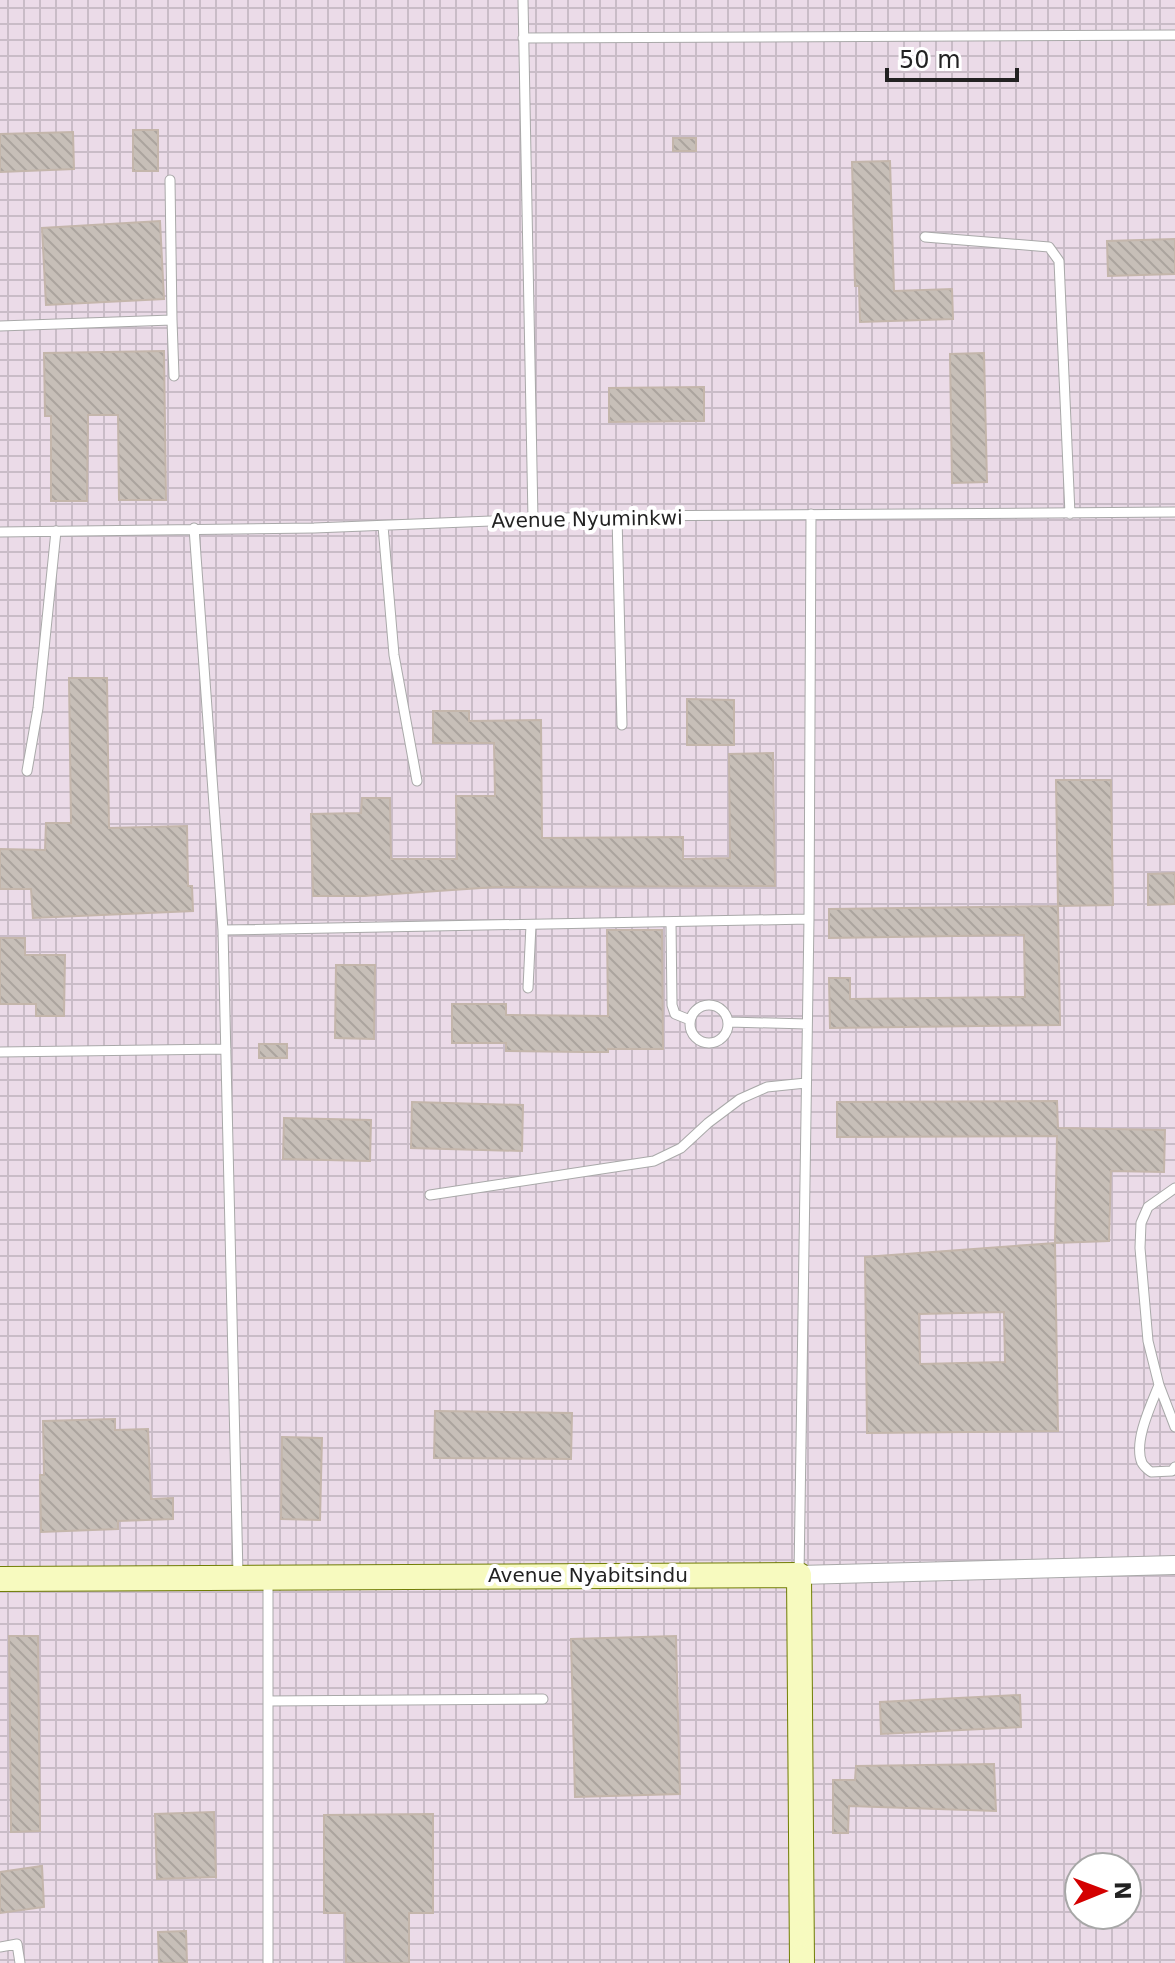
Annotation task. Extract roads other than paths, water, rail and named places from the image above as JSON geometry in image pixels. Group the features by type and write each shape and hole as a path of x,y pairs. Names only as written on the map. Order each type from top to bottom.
{"street":[{"name":"Avenue Nyabitsindu","path":"0,1579 799,1575 1175,1565"},
{"path":"799,1575 802,1963"}],"lane":[{"path":"523,0 533,519"},
{"path":"523,38 1175,35"},
{"path":"170,180 174,376"},
{"path":"925,237 1049,247 1056,253 1059,261 1070,514"},
{"path":"0,326 172,320"},
{"name":"Avenue Nyuminkwi","path":"0,532 383,526 617,516 1175,512"},
{"path":"799,1575 809,919 811,514"},
{"path":"617,516 622,725"},
{"path":"383,526 394,655 417,781"},
{"path":"194,528 223,930 238,1577"},
{"path":"27,771 38,708 56,531"},
{"path":"223,930 809,919"},
{"path":"671,922 672,1005 675,1014 690,1020"},
{"path":"528,988 531,925"},
{"path":"704,1005 715,1005 724,1012 729,1022 727,1033 719,1041 709,1044 698,1040 691,1032 690,1020 695,1011 704,1005"},
{"path":"729,1022 807,1024"},
{"path":"0,1052 226,1049"},
{"path":"430,1195 654,1161 681,1148 740,1099 767,1087 806,1083"},
{"path":"1175,1188 1148,1207 1141,1223 1140,1248 1148,1341 1159,1385 1175,1427"},
{"path":"1159,1385 1140,1442 1142,1463 1151,1472 1172,1471 1175,1467"},
{"path":"268,1576 268,1963"},
{"path":"268,1701 543,1699"},
{"path":"0,1947 17,1944 20,1963"}]}
